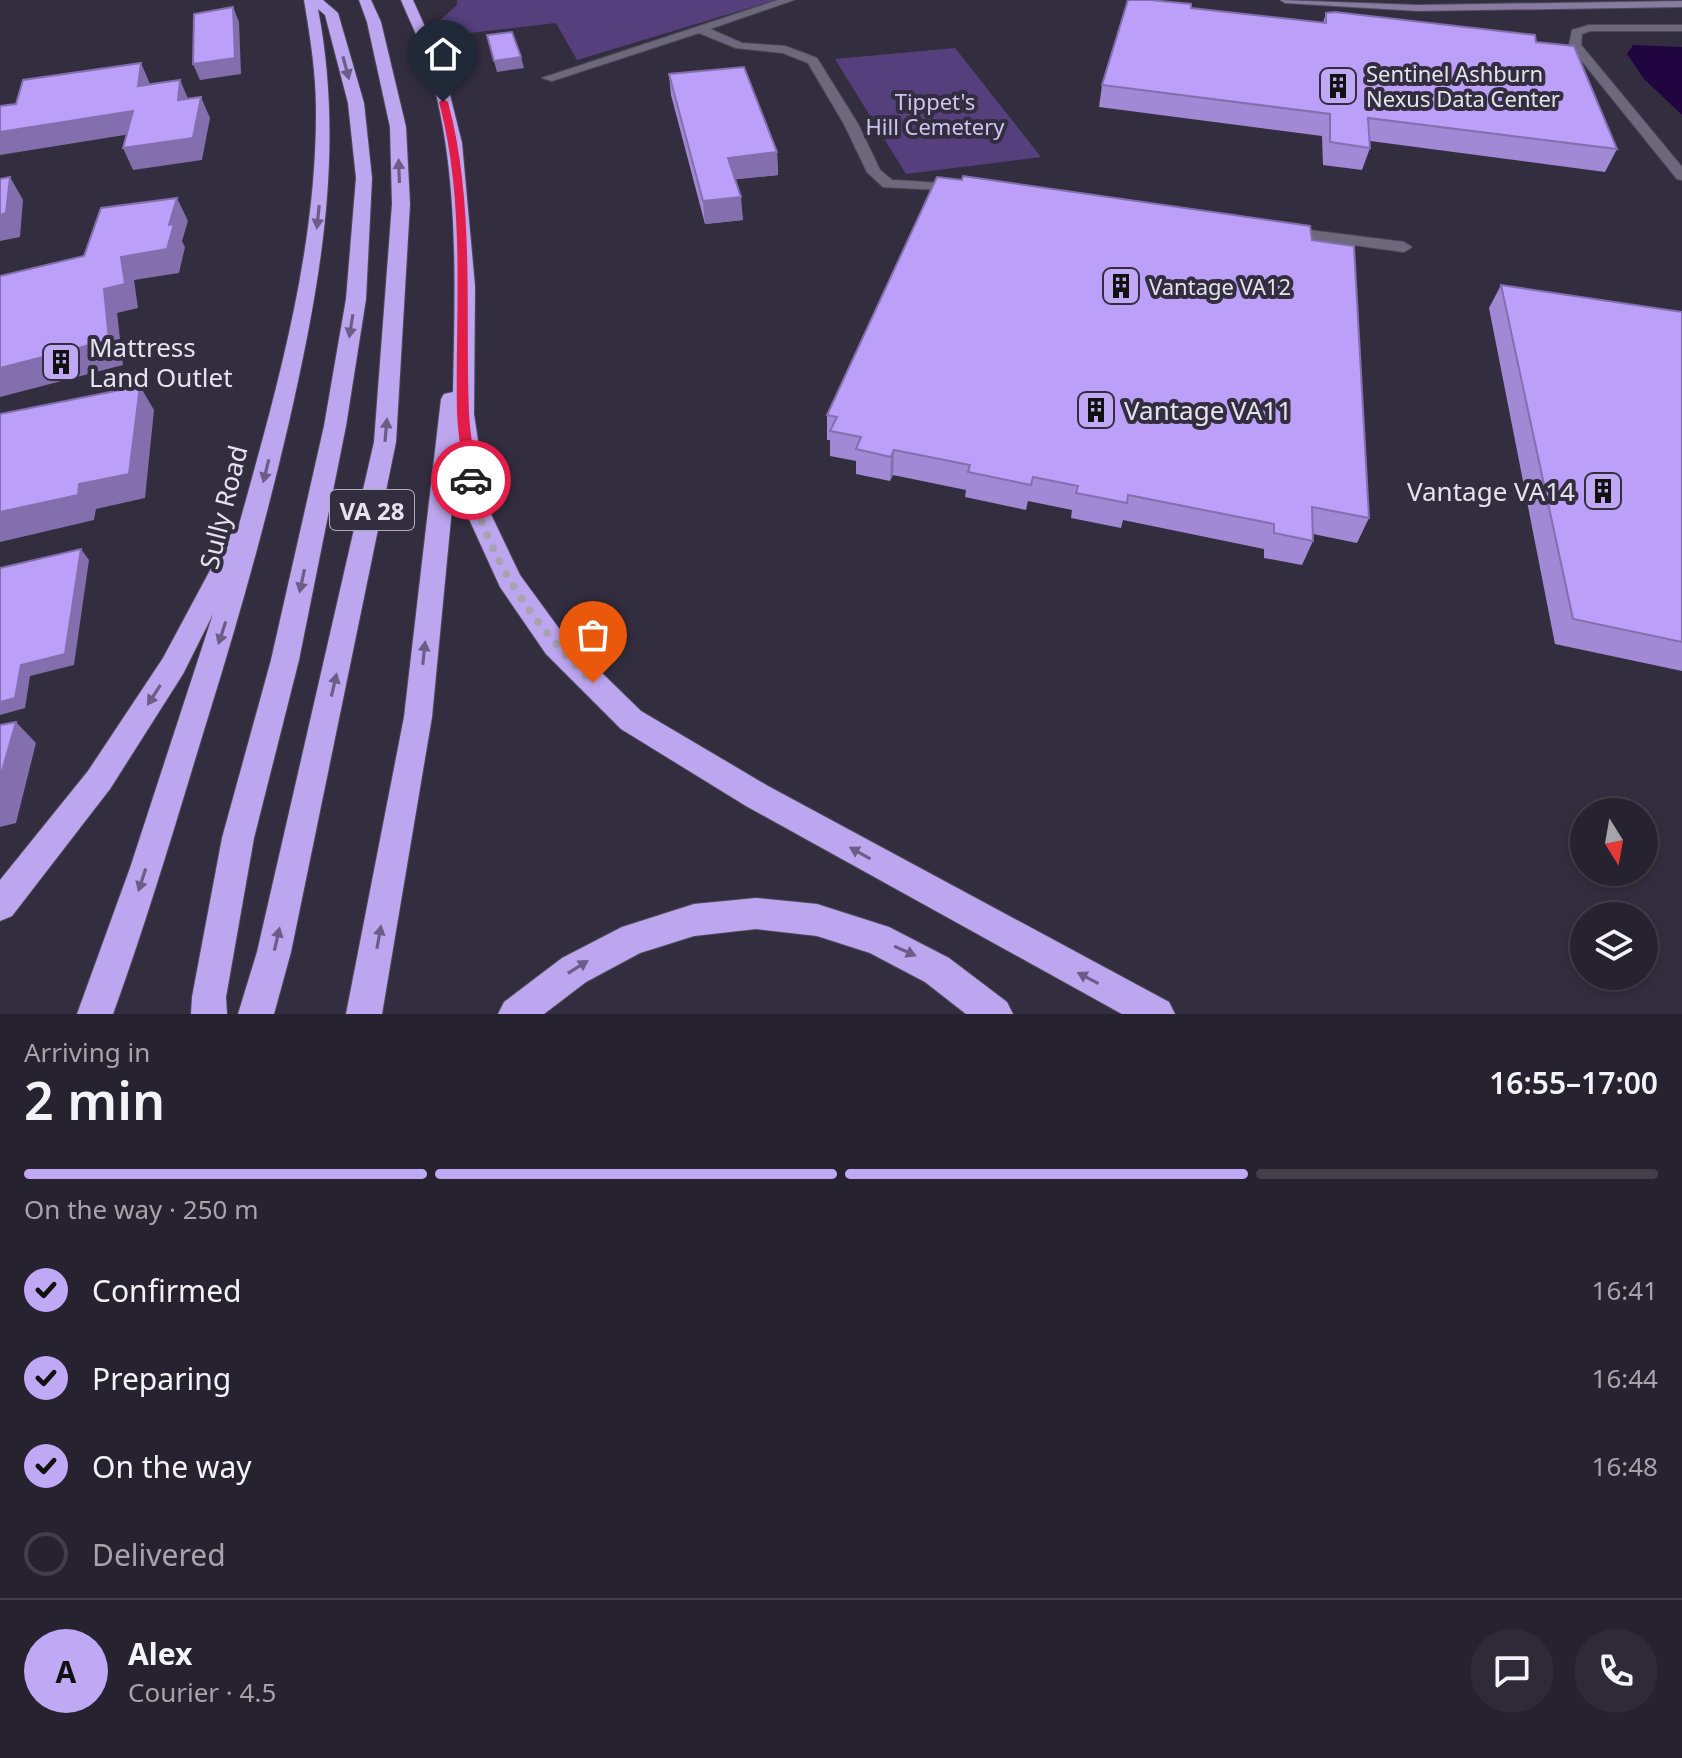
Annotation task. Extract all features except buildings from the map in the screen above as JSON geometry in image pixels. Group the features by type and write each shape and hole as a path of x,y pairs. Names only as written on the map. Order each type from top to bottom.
{"highway":[{"name":"Sully Road","path":"95,1014 125,934 232,601 308,289 326,143 312,0"},
{"path":"209,1014 209,997 238,838 285,660 335,426 356,299 364,178 356,103 331,13 312,0"},
{"name":"VA 28","path":"256,1014 278,936 385,442 401,204 398,127 374,22 365,0"},
{"path":"407,0 436,67 454,143 465,286 463,414 476,508 509,580 556,646 631,720 757,796 1157,1014"},
{"path":"364,1014 418,717 465,286"},
{"path":"0,905 99,780 173,666 258,504"},
{"path":"516,1014 581,964 627,940 677,922 774,913 825,921 873,936 918,956 962,985 995,1014"}],"main road":[{"path":"1285,0 1418,8 1682,4"}],"street":[{"path":"548,78 789,0"},
{"path":"1682,28 1589,28 1576,32 1575,40 1581,52 1682,176"},
{"path":"700,29 740,46 785,50 813,61 851,124 874,172 888,184 965,188"},
{"path":"1263,229 1404,247"}],"green space":[{"path":"457,0 776,0 577,60 556,23 452,35 441,31 437,23 457,5"},
{"name":"Tippet's Hill Cemetery","path":"955,48 1041,157 906,174 835,59"}],"shaded area":[{"path":"1633,45 1682,47 1682,115 1644,79 1627,54"}],"way so far":[{"path":"471,480 476,508 509,580 556,646 593,683"}],"place":[{"name":"Sentinel Ashburn Nexus Data Center","path":"1338,86"},
{"name":"Vantage VA12","path":"1121,286"},
{"name":"Mattress Land Outlet","path":"61,362"},
{"name":"Vantage VA11","path":"1096,410"},
{"name":"Vantage VA14","path":"1603,491"}],"route":[{"path":"443,102 454,143 458,191 465,286 463,414 471,480"}]}
